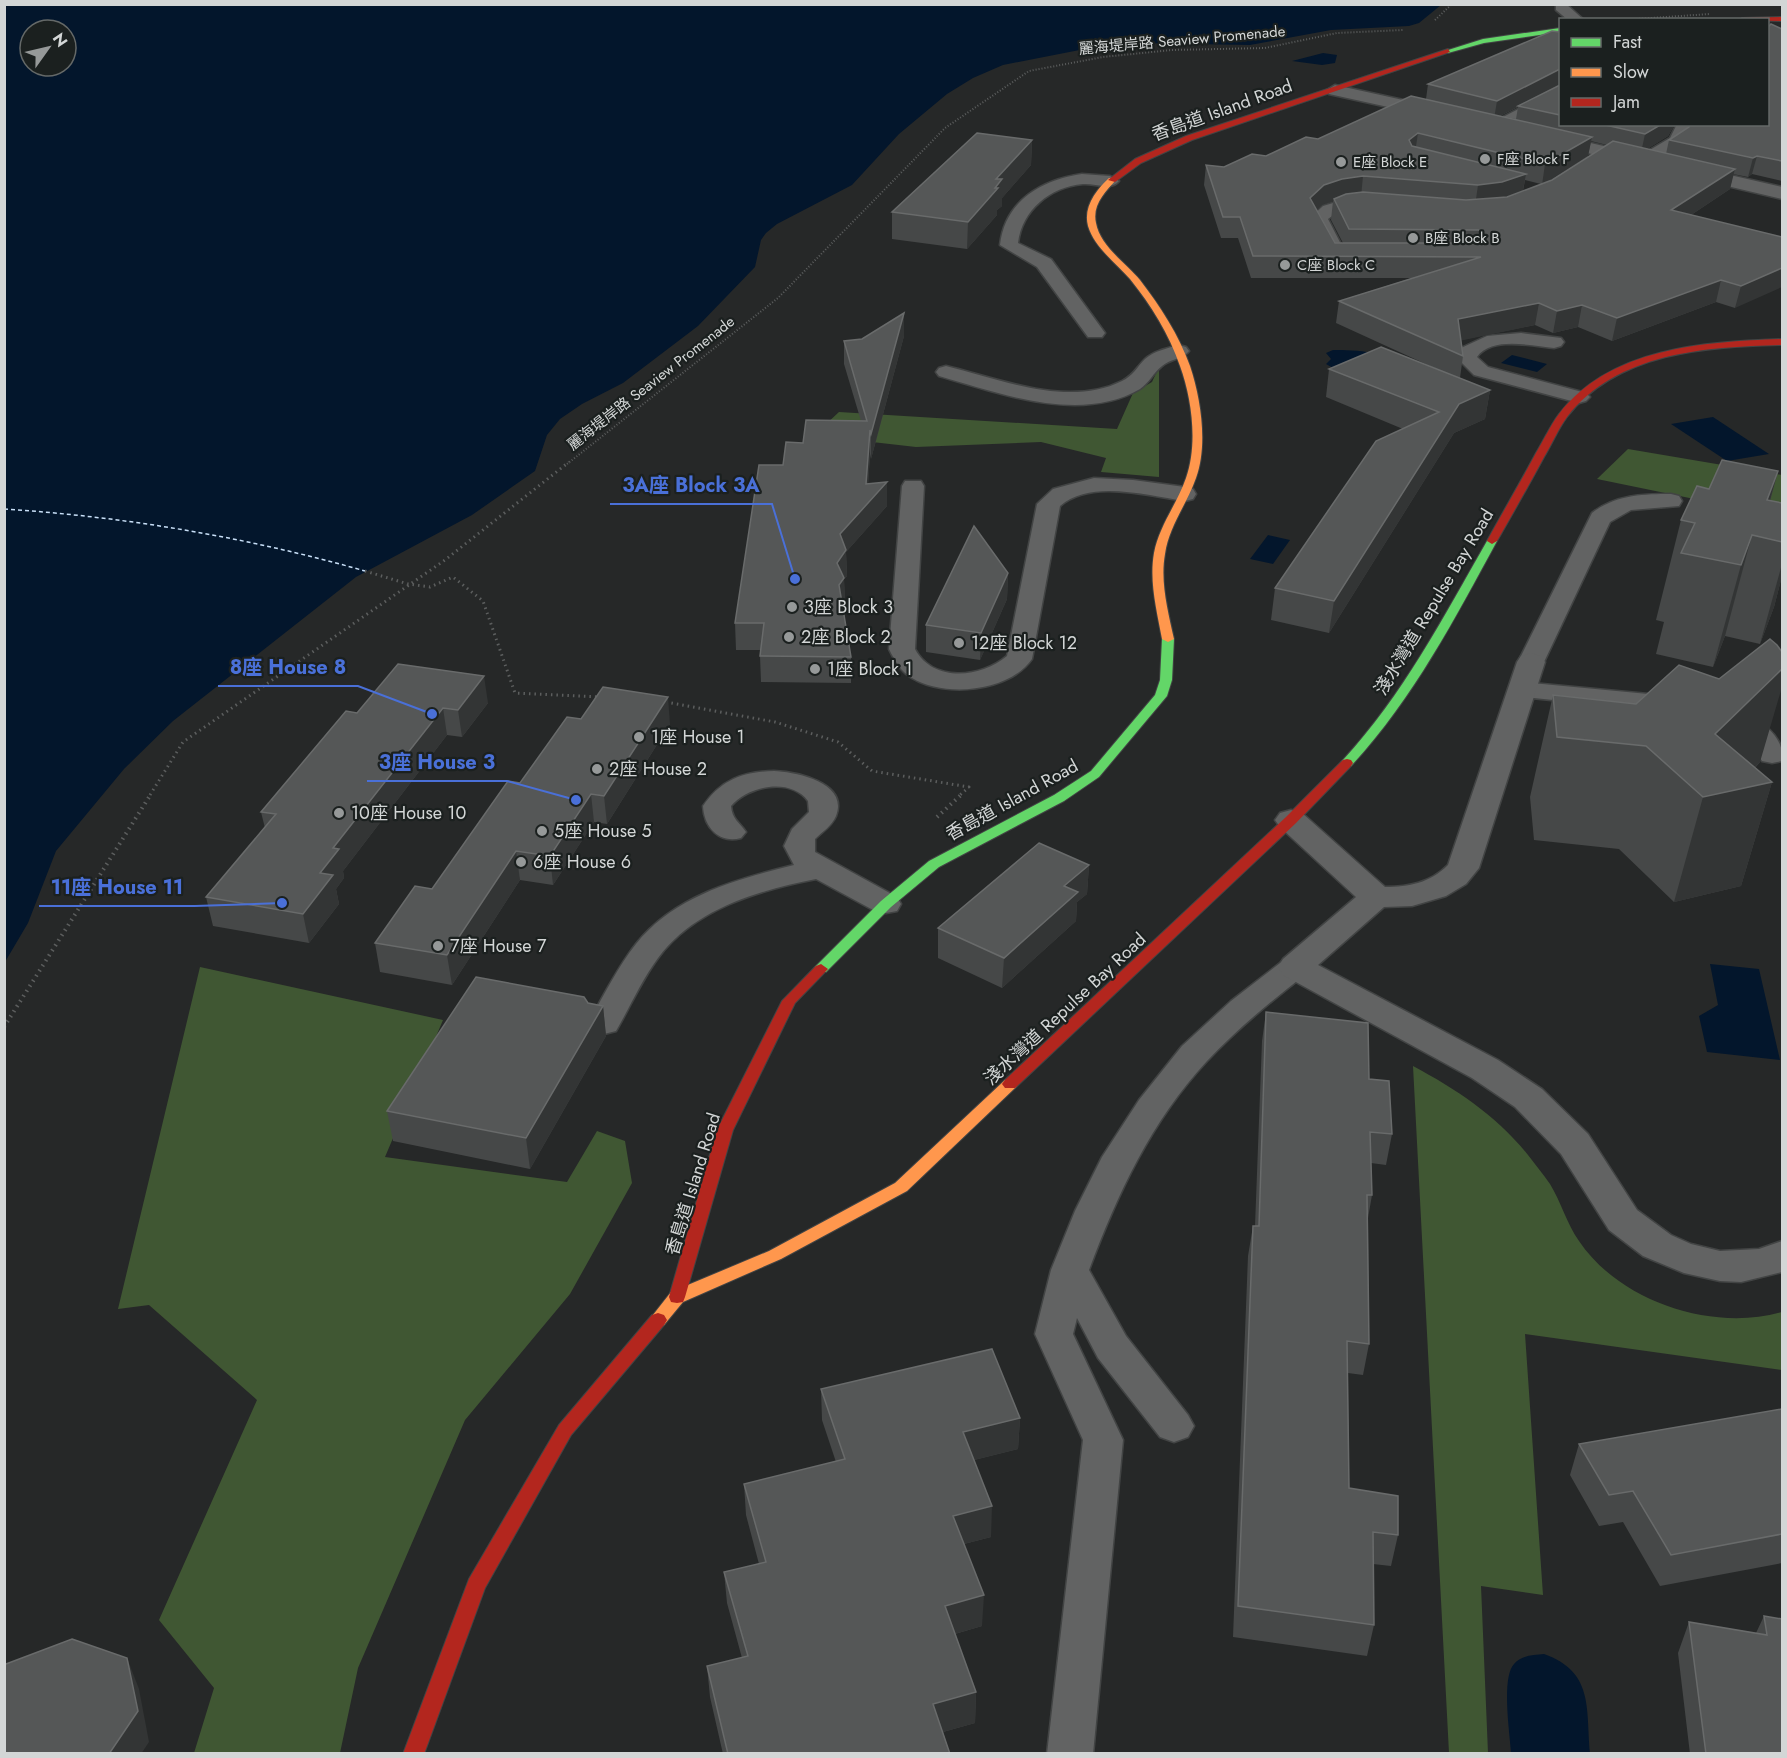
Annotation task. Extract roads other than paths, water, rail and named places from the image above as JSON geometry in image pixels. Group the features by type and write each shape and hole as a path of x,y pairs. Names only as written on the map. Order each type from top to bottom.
{"main road":[{"name":"香島道 Island Road","path":"678,1298 725,1130 789,1001 886,904 934,864 1082,784 1106,763 1161,696 1168,665 1169,646 1159,593 1158,560 1167,528 1185,494 1196,459 1193,387 1177,343 1141,287 1093,230 1092,209 1100,188 1138,162 1189,138 1483,41 1559,30"},
{"name":"淺水灣道 Repulse Bay Road","path":"413,1754 476,1585 565,1430 678,1298 775,1255 901,1187 1291,820 1367,743 1401,697 1424,661 1563,415 1579,397 1620,371 1654,359 1718,346 1782,342"}],"street":[{"path":"1335,90 1782,193"},
{"path":"1526,676 1462,868 1454,880 1421,895 1376,897 1294,967 1490,1072 1541,1108 1569,1136 1622,1218 1641,1235 1664,1249 1716,1265 1745,1266 1771,1262 1782,1256"},
{"path":"1291,820 1376,897"}],"lane":[{"path":"1561,7 1575,18"},
{"path":"1494,126 1559,93"},
{"path":"1644,161 1677,141 1684,126"},
{"path":"1589,163 1608,152"},
{"path":"1095,333 1044,264 1009,245 1009,233 1021,209 1047,190 1064,182 1082,179 1110,181"},
{"path":"1350,258 1338,258 1319,218 1322,214 1344,206 1388,207"},
{"path":"1554,342 1505,339 1482,343 1468,352 1467,358 1481,371 1579,397"},
{"path":"946,372 1035,394 1085,398 1131,386 1141,379 1156,360 1179,351"},
{"path":"1460,380 1481,371"},
{"path":"913,486 902,650 904,658 918,671 941,679 959,681 975,681 1004,673 1019,659 1049,504 1054,498 1076,488 1092,485 1185,494"},
{"path":"1671,501 1634,503 1607,512 1600,518 1526,676 1709,710 1740,722 1756,732 1767,743 1772,755"},
{"path":"731,832 722,824 717,815 717,806 731,789 744,783 777,778 808,786 818,794 823,803 823,813 817,823 800,839 798,848 809,863 886,904"},
{"path":"604,1023 648,950 689,915 748,886 819,869"},
{"path":"1070,1754 1102,1440 1054,1334 1070,1270 1093,1211 1120,1157 1151,1108 1194,1054 1242,1008 1294,967"},
{"path":"1070,1270 1112,1347 1174,1426"}],"water":[{"path":"5,4 1441,4 1419,23 1409,26 1331,30 1250,45 1135,43 1100,46 1003,65 973,78 947,94 899,134 852,185 777,224 766,233 761,240 755,267 698,326 623,383 582,404 560,419 547,435 535,471 472,515 356,577 173,721 124,769 56,851 28,923 5,962"},
{"path":"1323,53 1337,55 1335,63 1322,65 1292,61"},
{"path":"1333,350 1370,353 1333,368 1326,364 1331,359 1326,353"},
{"path":"1512,355 1547,364 1537,372 1501,363"},
{"path":"1713,417 1769,454 1727,461 1671,424"},
{"path":"1268,535 1290,540 1273,564 1250,559"},
{"path":"1710,964 1759,969 1780,1060 1707,1052 1699,1016 1718,1005"},
{"path":"1544,1654 1572,1671 1579,1681 1587,1707 1590,1753 1511,1753 1507,1693 1510,1671 1521,1659"}],"place":[{"name":"F座 Block F","path":"1485,159"},
{"name":"E座 Block E","path":"1341,162"},
{"name":"B座 Block B","path":"1413,238"},
{"name":"C座 Block C","path":"1285,265"},
{"name":"3A座 Block 3A","path":"795,579"},
{"name":"3座 Block 3","path":"792,607"},
{"name":"2座 Block 2","path":"789,637"},
{"name":"12座 Block 12","path":"959,643"},
{"name":"1座 Block 1","path":"815,669"},
{"name":"8座 House 8","path":"432,714"},
{"name":"1座 House 1","path":"639,737"},
{"name":"2座 House 2","path":"597,769"},
{"name":"3座 House 3","path":"576,800"},
{"name":"10座 House 10","path":"339,813"},
{"name":"5座 House 5","path":"542,831"},
{"name":"6座 House 6","path":"521,862"},
{"name":"11座 House 11","path":"282,903"},
{"name":"7座 House 7","path":"438,946"}]}
